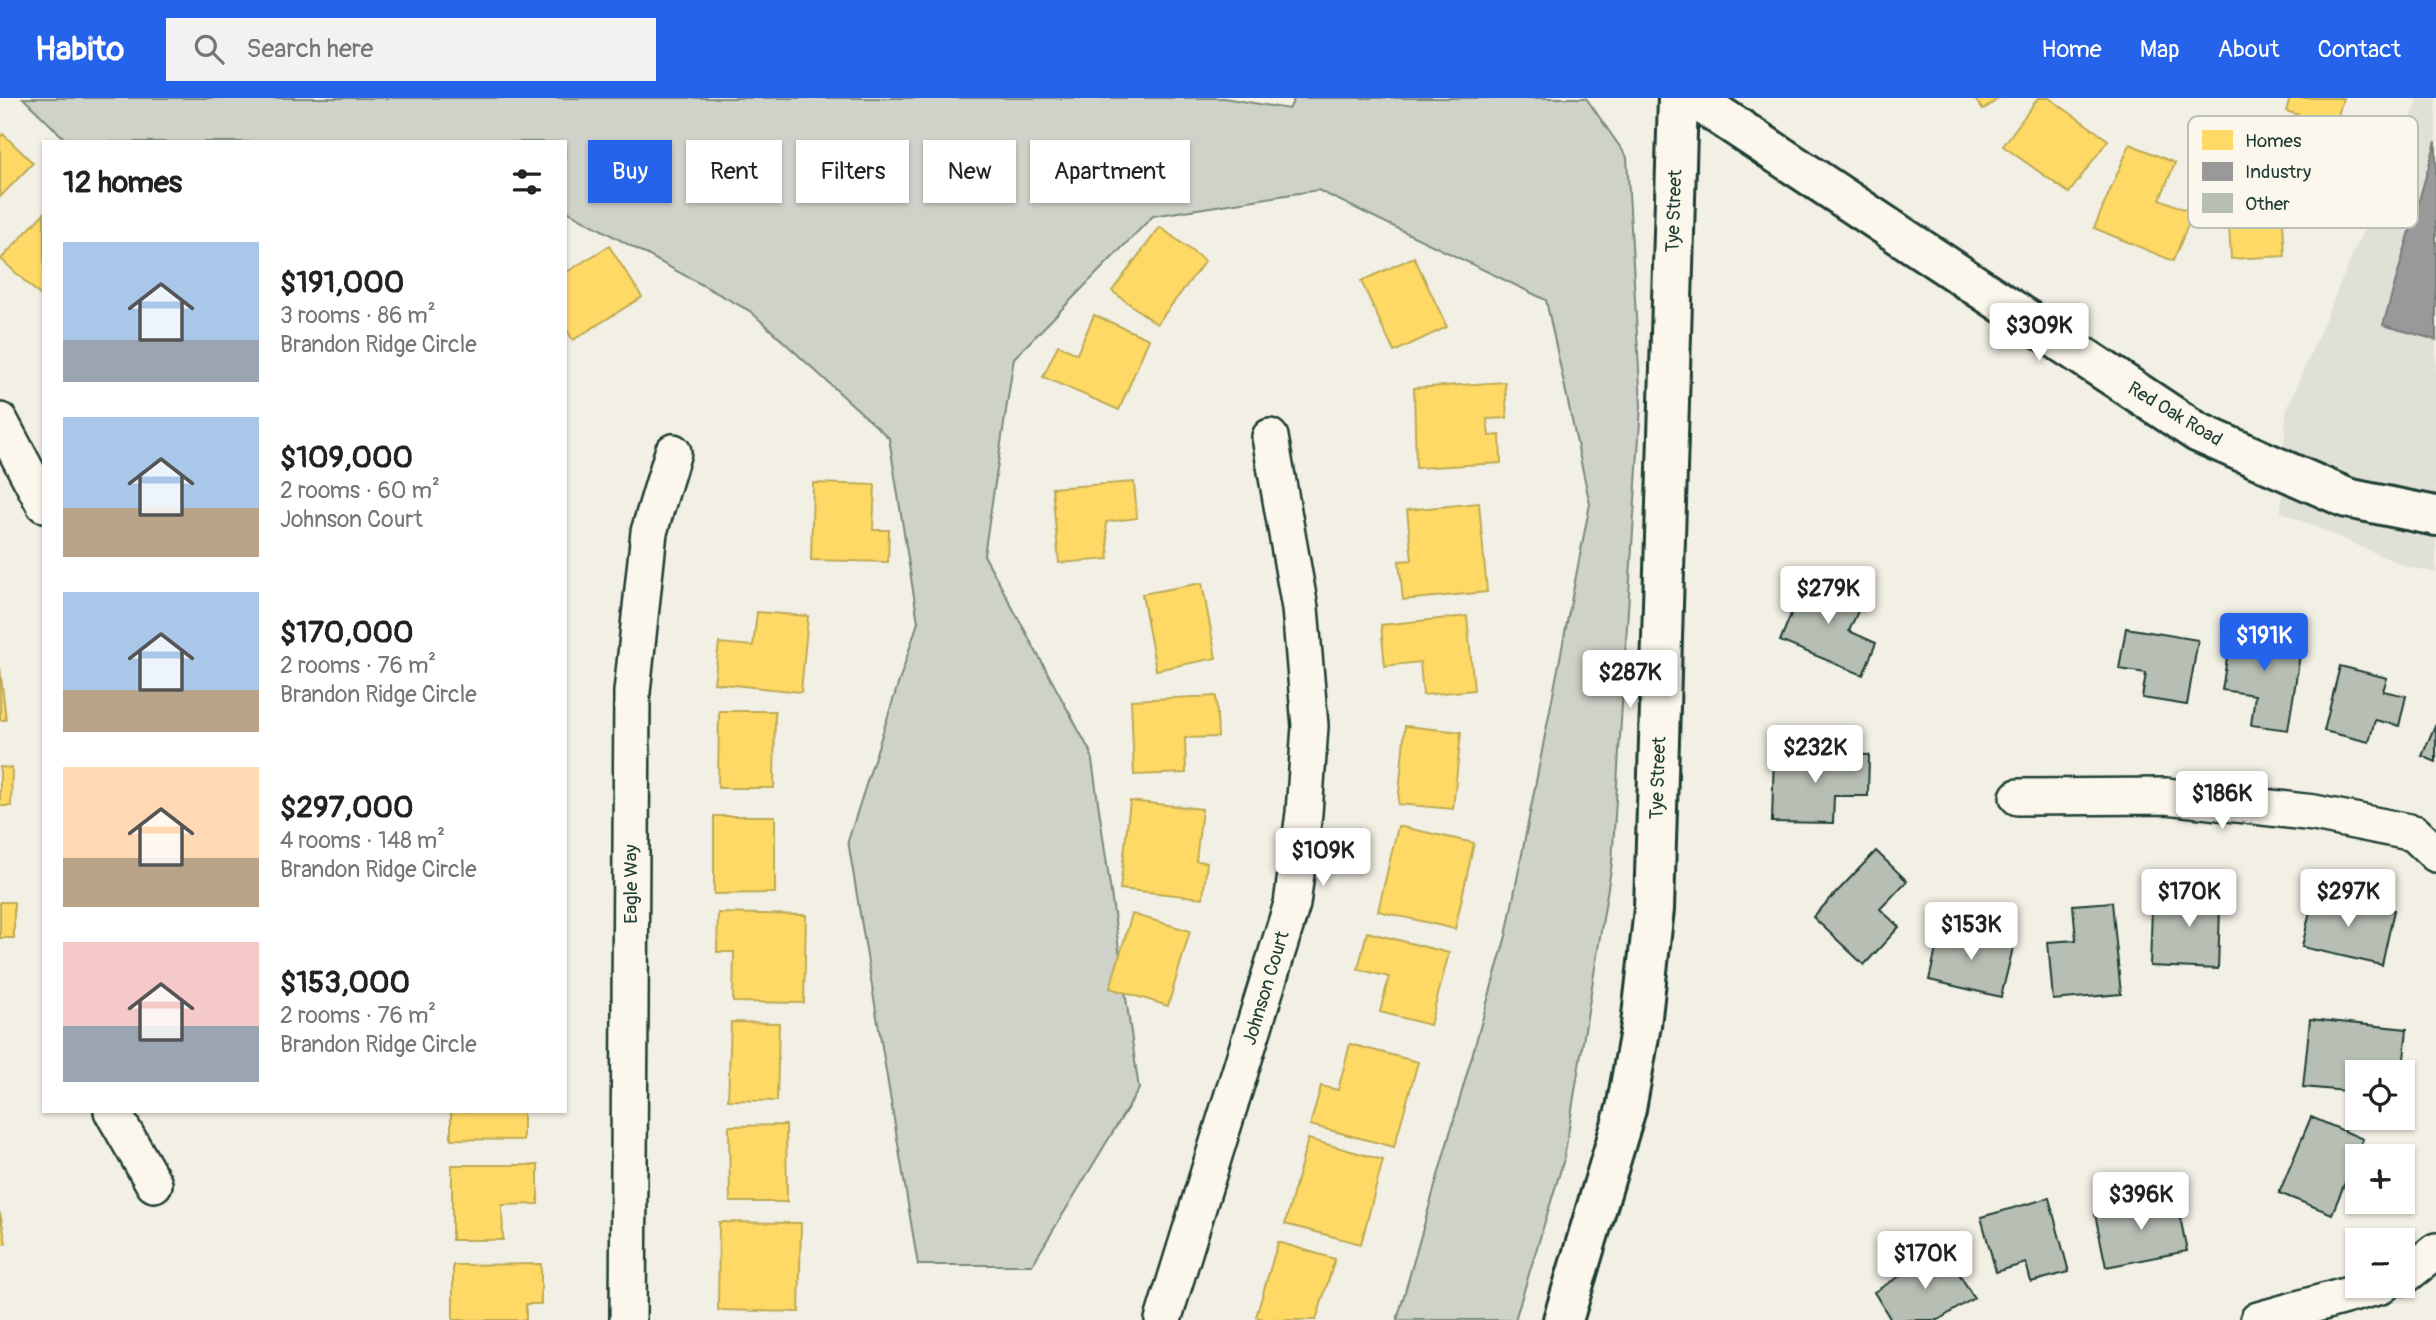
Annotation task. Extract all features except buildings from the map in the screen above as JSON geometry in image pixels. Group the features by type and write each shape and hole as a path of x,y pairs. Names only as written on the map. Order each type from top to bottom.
{"street":[{"name":"Tye Street","path":"1563,1320 1626,1109 1641,1025 1654,909 1678,98"},
{"name":"Red Oak Road","path":"1693,98 2197,432 2347,498 2436,516"},
{"path":"0,421 42,500"},
{"name":"Johnson Court","path":"1163,1320 1292,904 1304,813 1310,726 1300,608 1270,437"},
{"name":"Eagle Way","path":"628,1320 632,692 649,532 673,452"},
{"path":"2018,797 2166,796 2314,813 2414,833 2436,854"},
{"path":"113,1113 154,1184"},
{"path":"2415,1268 2436,1251"},
{"path":"2258,1320 2345,1296"}],"shaded area":[{"path":"23,98 1224,98 1289,109 1295,98 1586,98 1627,157 1641,405 1612,863 1564,1159 1515,1320 1397,1320 1506,936 1590,504 1546,300 1318,190 1153,216 1014,358 984,555 1091,753 1139,1089 1032,1265 918,1265 848,841 918,622 889,438 750,311 567,211 567,140 66,140"},
{"path":"2419,98 2436,98 2436,573 2407,567 2281,512 2286,411 2364,228 2418,228 2418,116 2411,116"}]}
